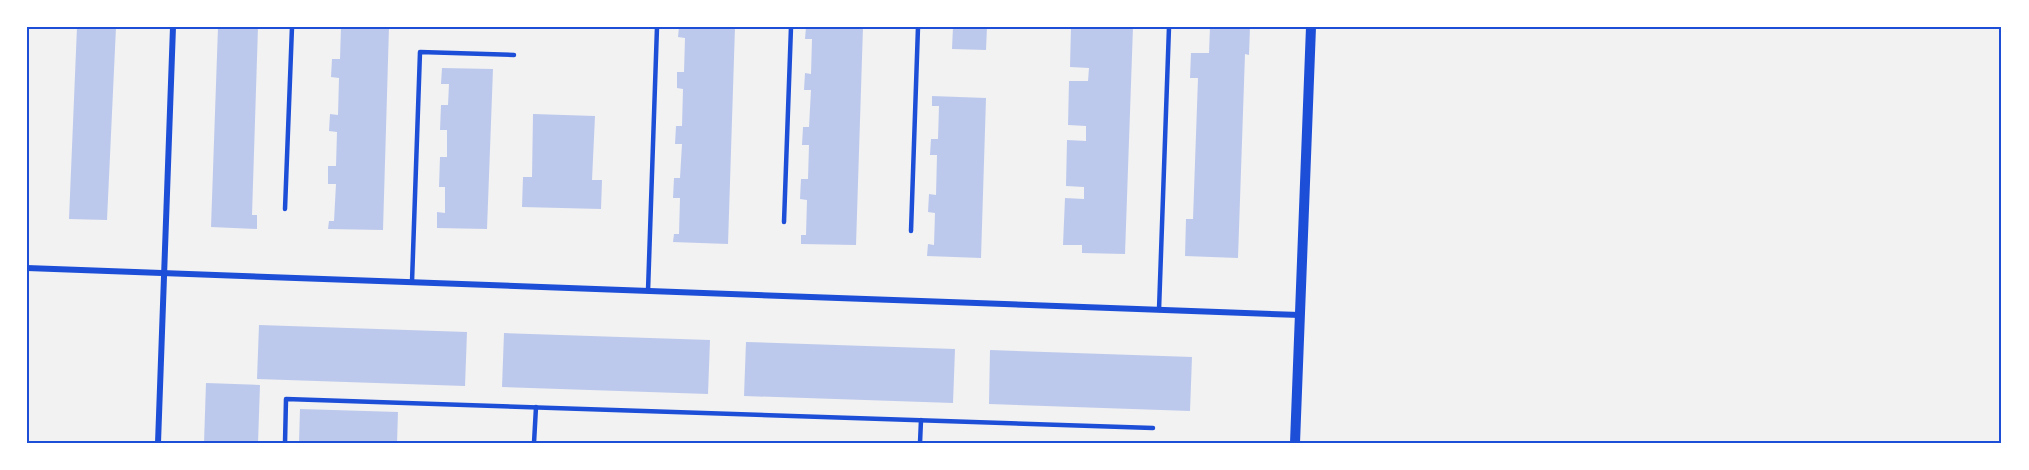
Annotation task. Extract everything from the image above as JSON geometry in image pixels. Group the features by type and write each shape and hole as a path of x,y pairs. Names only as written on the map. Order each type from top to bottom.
{"street":[{"path":"158,443 173,27"},
{"path":"1294,443 1311,27"},
{"path":"27,268 1300,315"}],"lane":[{"path":"285,209 292,27"},
{"path":"648,291 657,27"},
{"path":"784,222 791,27"},
{"path":"911,231 918,27"},
{"path":"1159,310 1169,27"},
{"path":"411,282 420,52 514,55"},
{"path":"285,443 286,399 1153,428"},
{"path":"534,443 536,407"},
{"path":"920,443 921,420"}],"building":[{"path":"77,27 116,27 107,220 69,219"},
{"path":"218,27 258,27 252,215 257,215 257,229 211,227"},
{"path":"341,27 389,27 383,230 328,229 329,221 334,221 336,184 328,184 328,166 336,166 337,132 329,131 330,114 338,115 339,78 331,77 332,59 340,59"},
{"path":"679,27 735,27 728,244 673,242 674,234 679,234 680,198 673,198 674,178 680,178 682,144 675,144 676,126 682,126 683,89 677,88 677,72 684,72 685,38 678,37"},
{"path":"806,27 863,27 856,245 801,244 801,235 806,235 807,200 800,199 801,179 808,179 809,145 802,145 803,127 809,127 811,90 804,90 805,73 811,74 812,39 805,39"},
{"path":"953,27 987,27 986,50 952,49"},
{"path":"1071,27 1133,27 1125,254 1082,253 1082,245 1063,245 1065,198 1084,199 1084,187 1066,186 1067,140 1086,141 1086,126 1068,125 1069,81 1088,81 1089,68 1070,67"},
{"path":"1210,27 1250,27 1249,55 1245,54 1238,258 1185,256 1186,219 1193,219 1198,78 1190,78 1191,53 1209,53"},
{"path":"442,68 493,69 487,229 437,228 437,212 445,213 445,187 439,187 440,157 447,157 447,130 440,130 441,105 448,105 449,84 441,84"},
{"path":"932,96 986,98 981,258 927,256 928,244 934,245 935,213 928,212 929,194 936,195 937,155 930,155 931,139 938,139 939,106 932,106"},
{"path":"533,114 595,116 592,180 602,180 601,209 522,207 523,177 532,177"},
{"path":"259,325 467,332 465,386 257,379"},
{"path":"504,333 710,340 708,394 502,387"},
{"path":"746,342 955,349 953,403 744,396"},
{"path":"990,350 1192,357 1190,411 989,404"},
{"path":"206,383 260,385 258,443 204,443"},
{"path":"300,409 398,412 397,443 299,443"}]}
